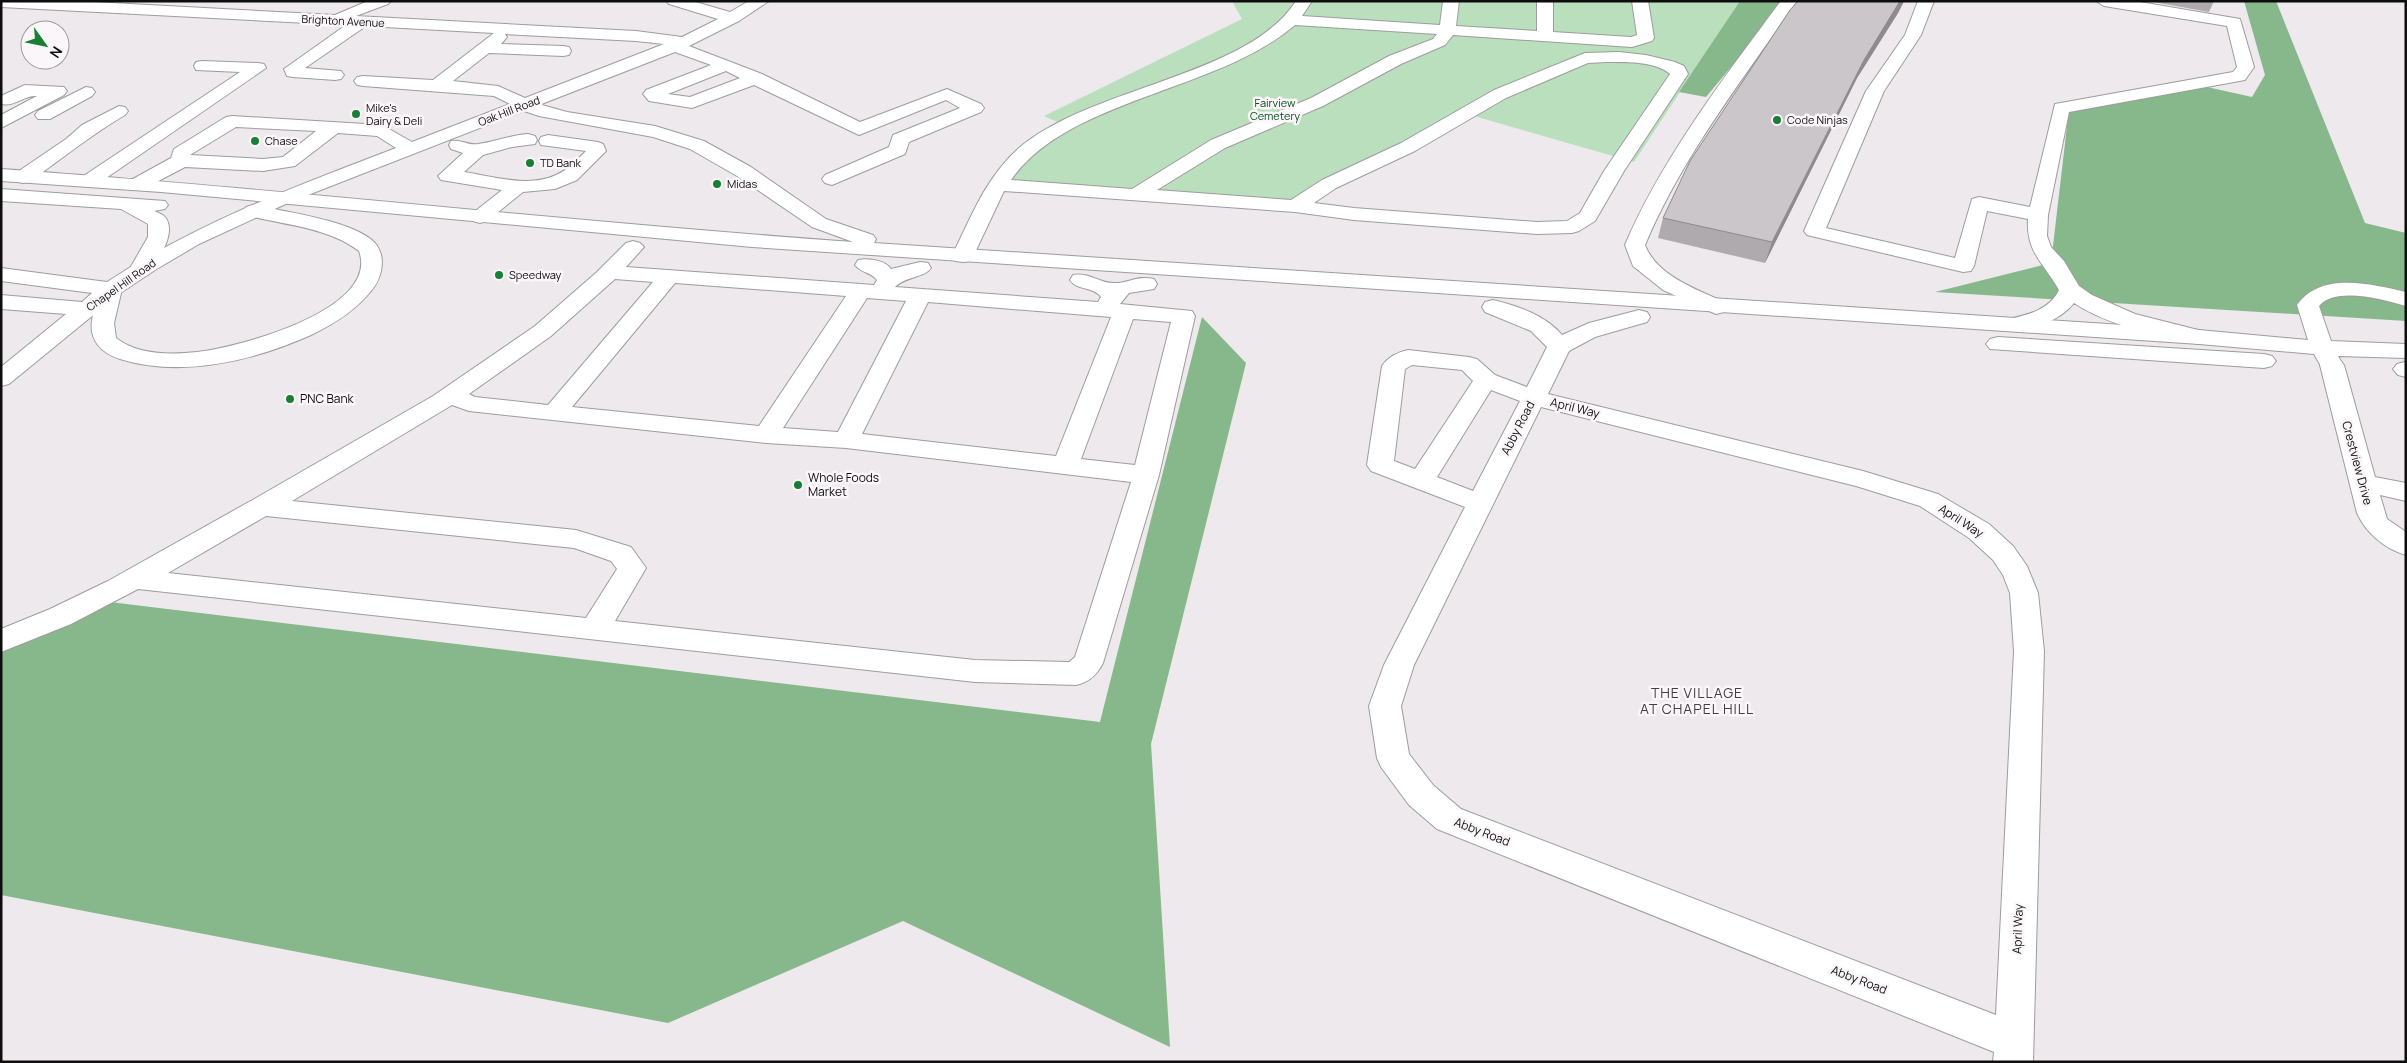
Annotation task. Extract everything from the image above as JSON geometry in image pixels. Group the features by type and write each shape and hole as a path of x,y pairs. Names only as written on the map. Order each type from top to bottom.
{"main road":[{"path":"329,21 383,1"},
{"path":"674,1 734,18"},
{"name":"Oak Hill Road","path":"253,211 679,44 734,18 761,1"},
{"path":"964,256 997,185 1015,163 1042,141 1071,124 1112,105 1242,53 1282,30 1294,20 1304,1"},
{"path":"1136,195 1218,144 1317,102 1395,60 1443,40 1449,21 1451,1"},
{"path":"1545,1 1545,37"},
{"path":"1294,206 1329,184 1408,147 1500,94 1585,58 1598,48 1646,38 1640,1"},
{"path":"1716,306 1671,285 1641,261 1635,246 1645,219 1682,156 1757,44 1789,1"},
{"path":"1926,1 1913,35 1875,91 1814,231 1963,266 1979,203 2038,215"},
{"path":"2104,1 2232,14 2246,67 2239,76 2061,108 2038,215 2037,236 2042,248 2056,266 2070,290 2105,311 2126,319 2199,337"},
{"name":"Brighton Avenue","path":"2,6 31,3 329,21 610,35 679,44 756,78 898,150"},
{"path":"1373,25 1376,8"},
{"path":"997,185 1294,206 1344,214 1537,228 1562,228 1583,222 1679,74 1678,70 1662,63 1545,37 1294,20"},
{"path":"335,75 300,73 293,72 292,69 362,22"},
{"path":"436,85 509,30"},
{"path":"485,48 587,50 610,35"},
{"path":"727,65 652,94 655,97 692,104 756,78"},
{"path":"89,181 258,68 202,66"},
{"path":"364,81 498,91 524,105 546,113 667,134 698,145 721,157 821,224 869,240 964,256"},
{"path":"1,122 58,91 25,90 4,98"},
{"path":"1,132 40,117 86,92"},
{"path":"832,179 898,150 900,139 975,108 947,94 859,129"},
{"path":"23,177 73,143 88,129 119,111"},
{"path":"181,161 181,154 232,121 382,131 411,149"},
{"path":"138,184 181,161 263,165 288,162 334,128"},
{"path":"441,138 475,151 510,141 528,140"},
{"path":"475,151 474,154 448,176 518,186 550,185 565,180 597,151 596,148 591,146 548,141"},
{"path":"1,176 138,184 752,241 2199,337 2327,356 2405,365"},
{"path":"480,217 518,186"},
{"path":"1,195 253,211 633,247 866,265 1639,317 1970,342 2327,356"},
{"path":"123,203 158,221 158,237 140,270"},
{"path":"1,274 111,290 102,328 107,341 120,350 141,358 182,360 230,354 280,340 334,313 352,299 367,282 372,270 372,256 366,246 330,230 253,211"},
{"name":"Chapel Hill Road","path":"1,379 111,290 140,270 192,240 253,211"},
{"path":"1,641 38,628 134,579 262,507 450,394 545,331 611,272 633,247"},
{"path":"766,435 876,288 881,270 866,265"},
{"path":"876,288 906,271 920,268"},
{"path":"134,579 975,672 1076,674 1088,663 1146,475 1184,316 1114,305 921,294 876,288 611,272"},
{"path":"554,413 669,277"},
{"path":"1081,280 1105,288 1114,305"},
{"path":"1065,466 1114,305 1130,285 1146,284"},
{"path":"2013,325 2048,315 2060,308 2068,298 2070,290"},
{"name":"Crestview Drive","path":"2406,299 2366,290 2347,290 2321,294 2312,299 2308,305 2327,356 2371,513 2376,524 2406,546"},
{"path":"846,440 921,294"},
{"path":"1,302 87,309"},
{"path":"1493,307 1528,319 1546,329 1554,337 1559,347 1574,336 1589,329 1639,317"},
{"name":"Abby Road","path":"1559,347 1399,665 1385,706 1394,758 1420,795 1449,819 2013,1051"},
{"path":"1421,481 1486,380 1469,364 1408,357 1394,366 1380,465 1421,481 1480,503"},
{"name":"April Way","path":"1486,380 1534,398 1863,479 1904,491 1929,500 1979,531 2003,553 2017,573 2024,593 2030,651 2013,1051"},
{"path":"450,394 469,404 766,435 846,440 1146,475"},
{"path":"2363,483 2406,492"},
{"path":"262,507 576,539 621,554 632,568 594,630"}],"green space":[{"name":"Fairview Cemetery","path":"1232,1 1740,1 1634,162 1467,114 1293,209 994,188 1066,126 1044,116 1242,19"},
{"path":"1740,1 1786,1 1706,97 1679,92"},
{"path":"2244,1 2276,1 2365,223 2406,233 2406,321 1935,292 2051,263 2069,109 2198,85 2252,97 2265,75"},
{"path":"1202,317 1246,363 1151,744 1170,1047 903,921 668,1023 1,895 1,632 85,599 1100,722"}],"building":[{"path":"1798,1 1900,1 1864,60 1772,242 1663,218 1690,161 1790,10"}],"place":[{"name":"Mike's Dairy & Deli","path":"356,114"},
{"name":"Code Ninjas","path":"1777,120"},
{"name":"Chase","path":"255,141"},
{"name":"TD Bank","path":"530,163"},
{"name":"Midas","path":"717,184"},
{"name":"Speedway","path":"499,275"},
{"name":"PNC Bank","path":"290,399"},
{"name":"Whole Foods Market","path":"798,485"}],"district":[{"name":"THE VILLAGE AT CHAPEL HILL","path":"1697,702"}]}
